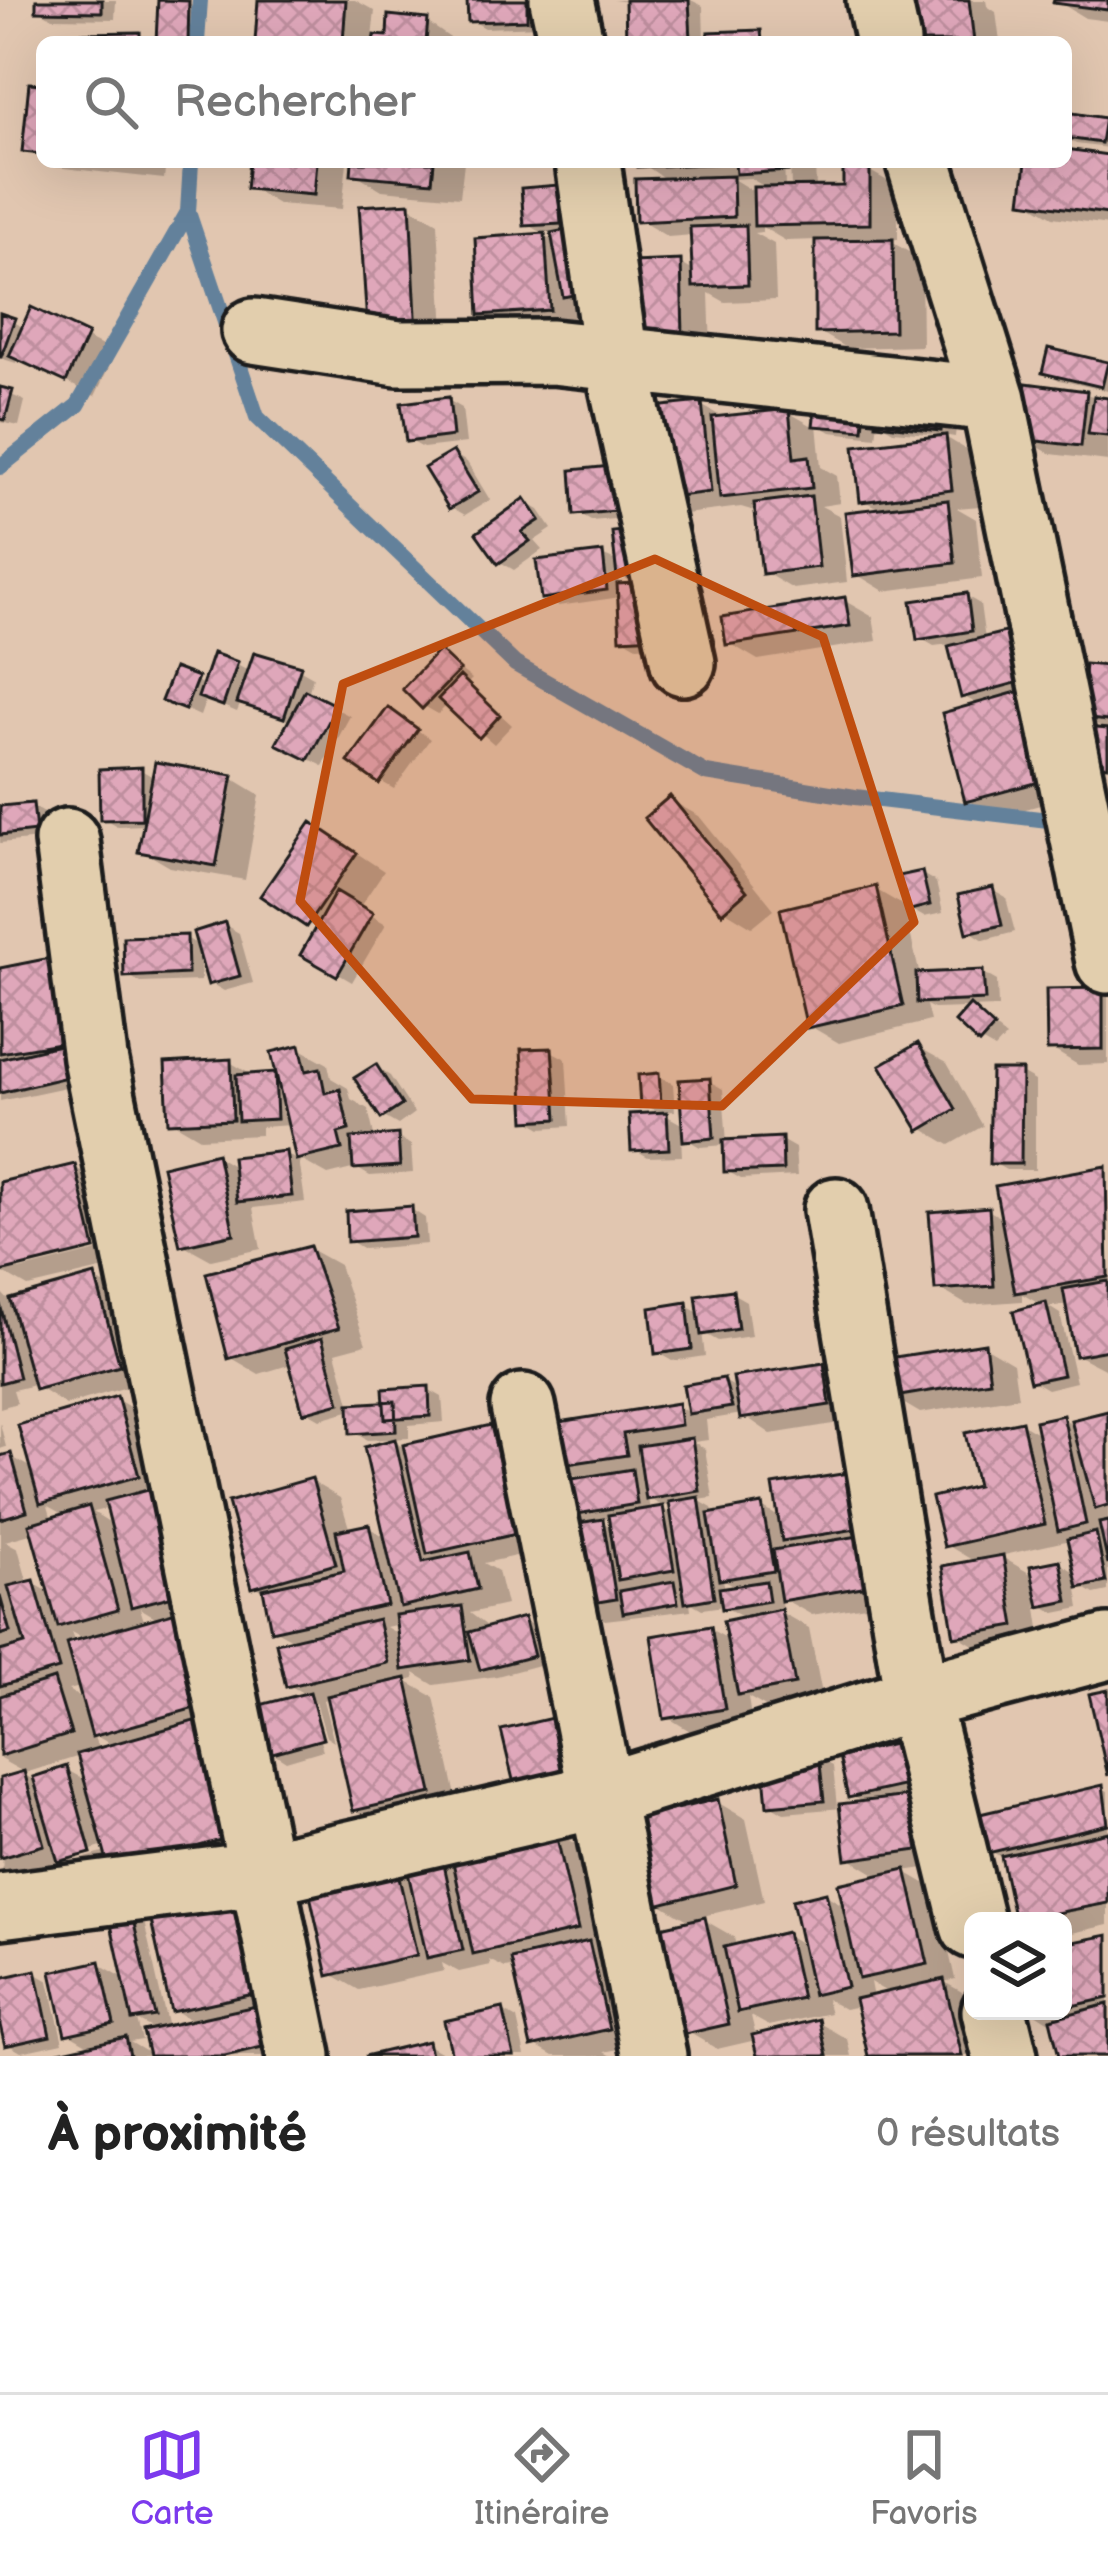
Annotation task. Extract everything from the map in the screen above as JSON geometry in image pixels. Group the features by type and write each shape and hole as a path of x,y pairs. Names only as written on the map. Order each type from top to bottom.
{"street":[{"path":"562,0 570,36"},
{"path":"879,0 887,36"},
{"path":"589,168 616,358 683,663"},
{"path":"921,168 993,399 1108,961"},
{"path":"254,331 398,353 552,352 993,399"},
{"path":"67,841 95,1058 299,2056"},
{"path":"836,1210 917,1698 970,1912"},
{"path":"523,1406 654,2056"},
{"path":"0,1906 264,1873 603,1795 917,1698 1108,1647"},
{"path":"996,2020 1005,2056"}],"highlighted area":[{"path":"655,559 823,637 914,922 722,1106 472,1099 300,901 343,684"}],"building":[{"path":"36,0 102,0 102,12 36,11"},
{"path":"158,0 189,1 188,36 156,36"},
{"path":"258,0 346,0 343,36 255,36"},
{"path":"467,0 527,0 527,20 468,22"},
{"path":"625,0 689,0 691,36 626,36"},
{"path":"900,0 969,0 973,36 904,36"},
{"path":"1108,0 1108,10 1053,3"},
{"path":"388,15 428,19 427,36 387,36"},
{"path":"761,30 762,36 708,36 708,32"},
{"path":"140,32 140,36 81,36"},
{"path":"29,83 36,84 36,153 22,152"},
{"path":"1072,113 1105,118 1101,143 1072,139"},
{"path":"1072,150 1108,155 1108,214 1021,202 1025,168 1072,168"},
{"path":"248,168 316,168 314,195 246,189"},
{"path":"352,168 433,168 432,182 351,175"},
{"path":"736,168 788,171 736,174"},
{"path":"843,168 870,168 870,224 754,226 753,187 843,186"},
{"path":"733,176 734,217 636,222 635,179"},
{"path":"558,185 561,224 524,226 521,188"},
{"path":"410,203 417,335 368,339 359,206"},
{"path":"589,225 601,290 563,297 551,233"},
{"path":"746,225 748,285 693,287 690,227"},
{"path":"545,233 550,310 479,315 475,238"},
{"path":"893,239 894,331 815,333 815,240"},
{"path":"681,260 683,336 635,338 632,262"},
{"path":"31,307 88,334 66,382 9,356"},
{"path":"0,313 15,318 1,357 0,357"},
{"path":"1048,348 1108,362 1102,387 1042,373"},
{"path":"1026,383 1087,391 1081,446 1019,439"},
{"path":"0,387 13,390 5,420 0,419"},
{"path":"817,392 866,397 863,430 813,426"},
{"path":"1094,396 1108,398 1108,436 1088,434"},
{"path":"449,397 453,436 406,442 401,403"},
{"path":"879,399 944,406 941,431 876,424"},
{"path":"702,402 711,492 653,499 643,408"},
{"path":"789,409 794,458 809,456 812,488 720,498 712,417"},
{"path":"946,435 952,490 860,502 854,446"},
{"path":"453,451 478,492 449,509 424,468"},
{"path":"632,464 636,509 574,515 571,470"},
{"path":"811,496 819,567 762,574 754,503"},
{"path":"525,498 540,520 522,532 530,541 498,564 476,533"},
{"path":"948,500 955,563 853,576 845,512"},
{"path":"643,529 648,574 617,577 612,532"},
{"path":"603,552 607,590 541,599 536,560"},
{"path":"653,582 656,637 620,639 617,584"},
{"path":"967,593 972,631 917,640 911,601"},
{"path":"845,597 850,626 726,645 722,617"},
{"path":"1013,630 1027,680 961,698 948,646"},
{"path":"439,650 460,670 422,709 402,689"},
{"path":"254,652 301,666 284,718 237,703"},
{"path":"213,653 238,662 223,706 198,697"},
{"path":"1085,664 1108,666 1108,721 1080,718"},
{"path":"174,668 198,677 185,710 161,701"},
{"path":"460,676 500,715 479,738 438,699"},
{"path":"305,690 337,706 308,760 276,744"},
{"path":"1020,691 1043,781 965,802 942,713"},
{"path":"388,707 418,729 379,784 348,762"},
{"path":"1085,727 1108,729 1108,766 1082,763"},
{"path":"155,762 233,775 216,866 138,852"},
{"path":"142,767 142,819 100,820 99,769"},
{"path":"670,796 747,891 722,913 644,818"},
{"path":"33,803 36,831 0,835 0,806"},
{"path":"311,822 357,853 306,927 260,896"},
{"path":"922,871 930,905 907,911 899,876"},
{"path":"876,886 903,1006 807,1028 780,909"},
{"path":"993,887 1002,925 967,933 958,895"},
{"path":"336,891 373,913 337,976 300,955"},
{"path":"225,922 240,976 208,985 193,932"},
{"path":"187,935 188,974 124,977 123,937"},
{"path":"70,954 89,1038 0,1053 0,968"},
{"path":"983,970 985,1000 917,1003 916,973"},
{"path":"1103,988 1103,1049 1047,1050 1046,989"},
{"path":"970,1005 994,1027 979,1044 955,1022"},
{"path":"918,1043 956,1109 919,1131 880,1065"},
{"path":"59,1045 67,1077 0,1093 0,1059"},
{"path":"300,1045 306,1071 320,1068 325,1093 340,1089 349,1130 338,1133 342,1149 296,1160 271,1052"},
{"path":"552,1048 557,1119 525,1121 521,1049"},
{"path":"231,1059 233,1120 168,1123 165,1063"},
{"path":"376,1064 402,1105 381,1119 354,1078"},
{"path":"991,1070 1022,1070 1021,1164 989,1164"},
{"path":"275,1072 277,1119 238,1121 236,1075"},
{"path":"659,1073 661,1104 640,1106 638,1075"},
{"path":"710,1078 714,1138 683,1141 679,1080"},
{"path":"667,1112 669,1149 631,1151 629,1114"},
{"path":"398,1134 400,1166 353,1169 351,1138"},
{"path":"782,1137 783,1170 724,1172 723,1140"},
{"path":"286,1151 292,1196 237,1202 232,1157"},
{"path":"217,1153 234,1234 180,1246 162,1166"},
{"path":"75,1164 95,1249 0,1272 0,1182"},
{"path":"1106,1166 1108,1277 1015,1293 995,1186"},
{"path":"412,1206 414,1237 347,1242 346,1211"},
{"path":"989,1207 994,1286 935,1290 929,1212"},
{"path":"310,1246 339,1328 228,1359 206,1273"},
{"path":"95,1275 120,1366 35,1390 10,1299"},
{"path":"1108,1281 1108,1350 1075,1356 1063,1289"},
{"path":"733,1290 738,1329 701,1335 696,1295"},
{"path":"687,1302 692,1349 655,1354 650,1308"},
{"path":"1046,1302 1063,1375 1030,1382 1013,1311"},
{"path":"0,1304 19,1378 0,1383"},
{"path":"322,1338 340,1403 303,1413 285,1349"},
{"path":"985,1343 990,1381 888,1398 882,1359"},
{"path":"824,1363 830,1405 740,1419 733,1377"},
{"path":"724,1378 732,1407 688,1414 683,1385"},
{"path":"429,1386 430,1416 385,1419 383,1389"},
{"path":"117,1396 139,1476 40,1504 18,1425"},
{"path":"395,1401 396,1431 350,1434 349,1404"},
{"path":"678,1403 681,1425 623,1434 627,1455 554,1466 547,1424"},
{"path":"1108,1411 1108,1505 1095,1509 1071,1420"},
{"path":"1063,1415 1086,1524 1058,1531 1035,1421"},
{"path":"1022,1421 1045,1524 944,1547 932,1497 977,1486 965,1433"},
{"path":"491,1425 516,1534 427,1554 403,1445"},
{"path":"692,1438 700,1491 646,1500 638,1446"},
{"path":"395,1439 423,1562 470,1552 478,1589 400,1607 364,1447"},
{"path":"11,1453 27,1511 0,1519 0,1456"},
{"path":"632,1469 637,1504 559,1517 554,1482"},
{"path":"848,1473 856,1529 782,1541 773,1485"},
{"path":"312,1478 336,1564 252,1588 228,1502"},
{"path":"155,1488 181,1594 131,1607 105,1501"},
{"path":"699,1497 714,1598 685,1603 669,1502"},
{"path":"762,1504 774,1571 719,1580 708,1514"},
{"path":"89,1506 118,1610 58,1627 29,1524"},
{"path":"663,1506 674,1570 618,1580 608,1515"},
{"path":"603,1519 616,1599 574,1606 560,1526"},
{"path":"1108,1521 1108,1564 1099,1523"},
{"path":"369,1524 387,1605 271,1631 263,1589 344,1571 336,1531"},
{"path":"1096,1532 1106,1582 1078,1588 1067,1539"},
{"path":"859,1536 868,1586 781,1601 773,1550"},
{"path":"1003,1555 1015,1626 954,1637 942,1566"},
{"path":"1060,1560 1068,1601 1039,1607 1030,1566"},
{"path":"34,1580 59,1669 0,1686 0,1651 25,1644 8,1586"},
{"path":"674,1581 678,1603 623,1613 619,1591"},
{"path":"766,1581 769,1601 722,1609 719,1588"},
{"path":"0,1596 10,1632 0,1635"},
{"path":"462,1606 470,1660 402,1670 395,1615"},
{"path":"781,1609 795,1684 738,1695 723,1621"},
{"path":"176,1612 202,1706 92,1737 66,1643"},
{"path":"524,1617 534,1656 480,1670 469,1632"},
{"path":"378,1619 388,1663 286,1687 276,1643"},
{"path":"711,1626 725,1709 664,1719 651,1636"},
{"path":"406,1678 432,1793 353,1811 327,1696"},
{"path":"54,1679 71,1734 0,1756 0,1696"},
{"path":"1108,1690 1108,1776 1089,1694"},
{"path":"310,1692 323,1739 269,1754 256,1706"},
{"path":"208,1717 241,1834 110,1872 77,1754"},
{"path":"556,1717 569,1771 514,1784 501,1730"},
{"path":"903,1742 911,1784 848,1798 839,1756"},
{"path":"819,1755 824,1801 767,1806 763,1761"},
{"path":"67,1766 91,1853 58,1862 33,1777"},
{"path":"24,1771 44,1845 0,1858 0,1778"},
{"path":"1103,1785 1108,1824 988,1853 980,1814"},
{"path":"909,1796 918,1850 846,1860 839,1804"},
{"path":"718,1799 736,1885 656,1905 637,1818"},
{"path":"555,1829 578,1930 473,1954 451,1853"},
{"path":"1108,1832 1108,1903 1062,1912 1013,1912 1001,1856"},
{"path":"441,1851 463,1950 427,1958 405,1859"},
{"path":"394,1856 417,1955 328,1976 306,1877"},
{"path":"906,1869 928,1964 859,1979 838,1884"},
{"path":"241,1880 267,1991 171,2012 147,1902"},
{"path":"826,1892 847,1987 813,1995 792,1900"},
{"path":"130,1906 155,2016 132,2020 108,1911"},
{"path":"705,1917 729,2024 685,2034 661,1927"},
{"path":"787,1932 802,1998 738,2012 724,1947"},
{"path":"1108,1935 1108,1998 1072,2006 1072,1942"},
{"path":"589,1941 609,2029 531,2047 511,1959"},
{"path":"100,1961 114,2024 65,2035 51,1972"},
{"path":"36,1970 50,2036 5,2046 0,1978"},
{"path":"944,1979 962,2056 868,2056 855,1999"},
{"path":"269,2003 279,2043 225,2056 149,2056 143,2031"},
{"path":"1108,2004 1108,2056 1059,2056 1050,2020 1072,2020 1072,2013"},
{"path":"503,2008 514,2056 452,2056 444,2021"},
{"path":"819,2019 827,2056 757,2056 752,2035"},
{"path":"126,2037 130,2056 41,2056"},
{"path":"428,2041 431,2056 365,2056"}],"waterway":[{"path":"197,36 200,0"},
{"path":"0,467 78,405 188,212 191,168"},
{"path":"188,212 257,417 515,664 706,773 855,797 1065,822"}]}
